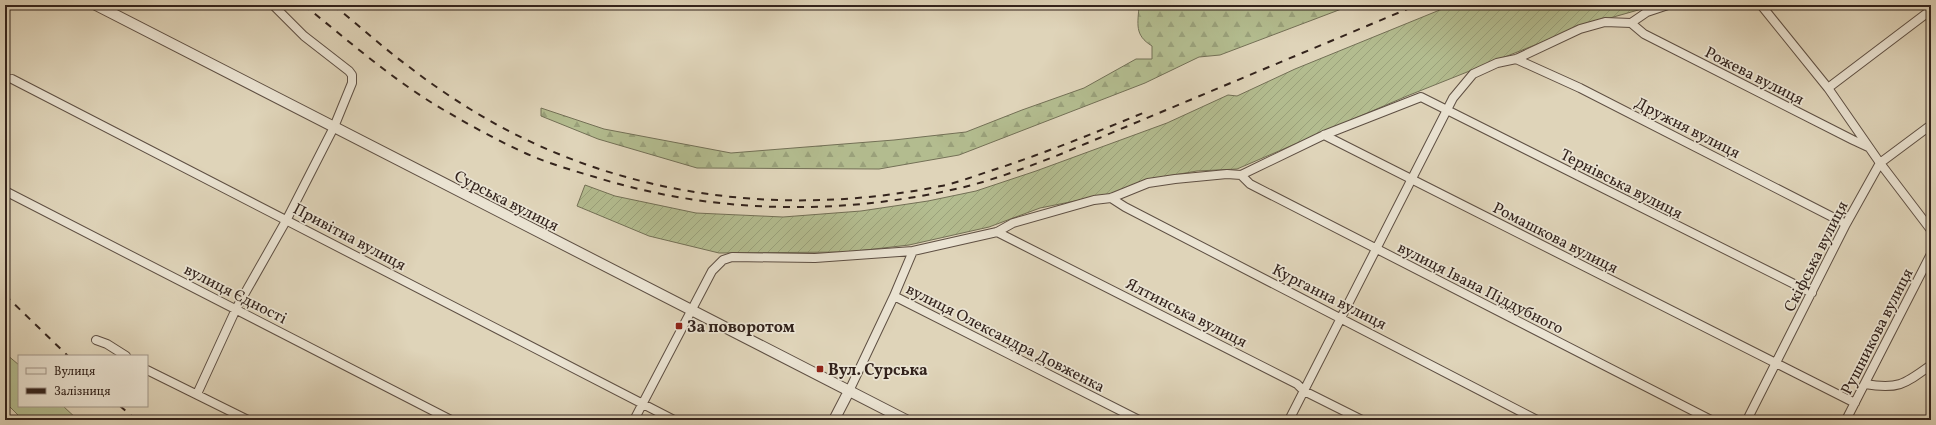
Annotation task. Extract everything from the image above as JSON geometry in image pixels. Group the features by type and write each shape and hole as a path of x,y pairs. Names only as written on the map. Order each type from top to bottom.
{"street":[{"name":"Сурська вулиця","path":"96,5 692,312 906,420"},
{"path":"197,394 236,309 287,219 334,127 352,83 352,75 349,71 304,36 273,5"},
{"path":"1289,420 1453,98 1473,74 1497,63 1516,58 1580,29 1605,22 1631,23 1647,12 1668,5"},
{"path":"1761,5 1828,88 1854,124 1868,147 1931,230"},
{"path":"1828,88 1931,10"},
{"name":"Рожева вулиця","path":"1631,23 1644,34 1868,147"},
{"name":"Дружня вулиця","path":"1516,58 1580,88 1846,224"},
{"name":"Привітна вулиця","path":"12,79 287,219 674,420"},
{"name":"Тернівська вулиця","path":"1324,135 1421,97 1812,293"},
{"path":"1844,136 1850,126 1854,124"},
{"name":"Скіфська вулиця","path":"1747,420 1846,224 1880,163 1931,125"},
{"path":"634,420 692,312 712,271 723,260 732,257 815,258 913,251 997,232 1013,223 1094,200 1111,198 1148,184 1168,180 1227,174 1241,175 1324,135"},
{"name":"Ромашкова вулиця","path":"1324,135 1855,403"},
{"name":"вулиця Івана Піддубного","path":"1241,175 1250,184 1711,420"},
{"name":"вулиця Єдності","path":"7,192 451,420"},
{"name":"Курганна вулиця","path":"1111,198 1125,207 1341,317 1537,420"},
{"name":"Ялтинська вулиця","path":"997,232 1297,384 1304,391 1362,420"},
{"name":"вулиця Олександра Довженка","path":"913,251 894,296 1139,420"},
{"name":"Рушникова вулиця","path":"1846,420 1931,254"},
{"path":"834,420 894,296"},
{"path":"96,340 107,344 124,355"},
{"path":"1865,384 1886,388 1898,386 1931,365"},
{"path":"148,370 248,420"}],"green space":[{"path":"1139,5 1352,5 1220,55 1199,57 1145,83 959,155 879,169 697,168 598,139 541,116 541,108 604,129 731,153 894,140 966,132 1084,88 1136,59 1152,59 1152,46 1142,38 1138,28"},
{"path":"1452,5 1656,5 1585,25 1407,96 1237,169 1197,171 1145,180 1110,194 1040,208 989,227 909,245 848,252 719,253 649,236 577,206 585,185 615,196 696,213 783,217 861,211 928,201 976,191 1036,171 1167,123 1228,95 1237,96 1295,69"},
{"path":"6,354 18,364 18,407 64,407 78,420 23,420 5,402"}],"railway":[{"path":"304,5 410,89 486,134 533,157 568,169 640,189 685,198 730,204 776,207 822,207 869,203 914,197 973,185 1061,154 1417,5"},
{"path":"333,5 398,59 438,88 470,109 524,139 580,162 638,180 698,192 758,199 819,200 880,196 941,186 1027,159 1143,113"},
{"path":"5,295 67,355"},
{"path":"121,407 136,420"}],"place":[{"name":"За поворотом","path":"679,326"},
{"name":"Вул. Сурська","path":"820,369"}]}
